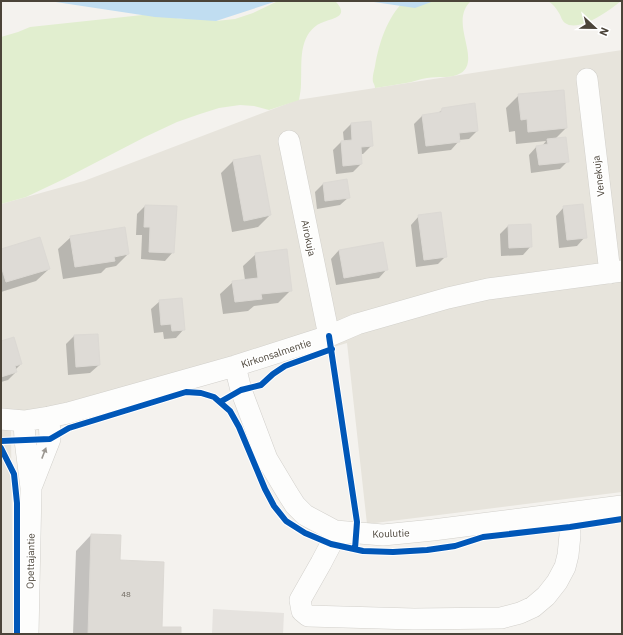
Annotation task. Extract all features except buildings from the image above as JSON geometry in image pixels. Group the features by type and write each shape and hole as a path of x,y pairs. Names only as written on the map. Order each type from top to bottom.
{"street":[{"name":"Venekuja","path":"587,79 616,272"},
{"name":"Airokuja","path":"289,141 329,336"},
{"name":"Kirkonsalmentie","path":"1,419 24,420 68,413 235,366 329,336 357,324 456,296 616,272"},
{"name":"Koulutie","path":"235,366 241,390 267,459 288,494 295,505 305,515 335,532 383,535 622,506"},
{"name":"Opettajantie","path":"31,488 50,439 49,417"},
{"name":"Opettajantie","path":"24,420 31,488 28,634"},
{"path":"335,532 331,544 300,600 302,611 308,616 414,619 501,618 520,613 533,607 546,596 557,582 565,567 568,555 570,535 569,513"}],"shaded area":[{"path":"622,50 622,492 367,524 347,343 66,425 11,428 13,634 1,634 1,204 84,181 297,100"},
{"path":"213,609 284,613 283,634 212,634"}],"green space":[{"path":"278,1 335,1 341,10 341,14 338,16 316,26 309,33 306,39 302,51 301,88 299,100 269,110 254,106 240,105 219,108 177,122 26,197 1,204 1,37 30,27 152,14 182,19 205,19 216,21 235,19 253,13"},
{"path":"404,1 471,1 465,10 463,19 463,29 468,59 467,67 461,73 449,77 427,78 409,83 375,88 373,76 381,40 388,23"},
{"path":"548,1 621,1 610,10 586,23 571,25 562,20 556,8"}],"water":[{"path":"49,1 277,1 216,21 155,17"},
{"path":"367,1 434,1 415,8"}],"cycle path":[{"path":"329,336 357,522 355,549"},
{"path":"220,402 241,390 261,385 285,366 332,349"},
{"path":"1,441 50,439 69,428 186,392 201,393 214,397 230,411 239,427 265,489 274,506 286,521 305,533 331,544 363,551 393,552 427,550 455,546 483,537 570,527 622,519"},
{"path":"1,448 14,474 17,503 17,634"}]}
